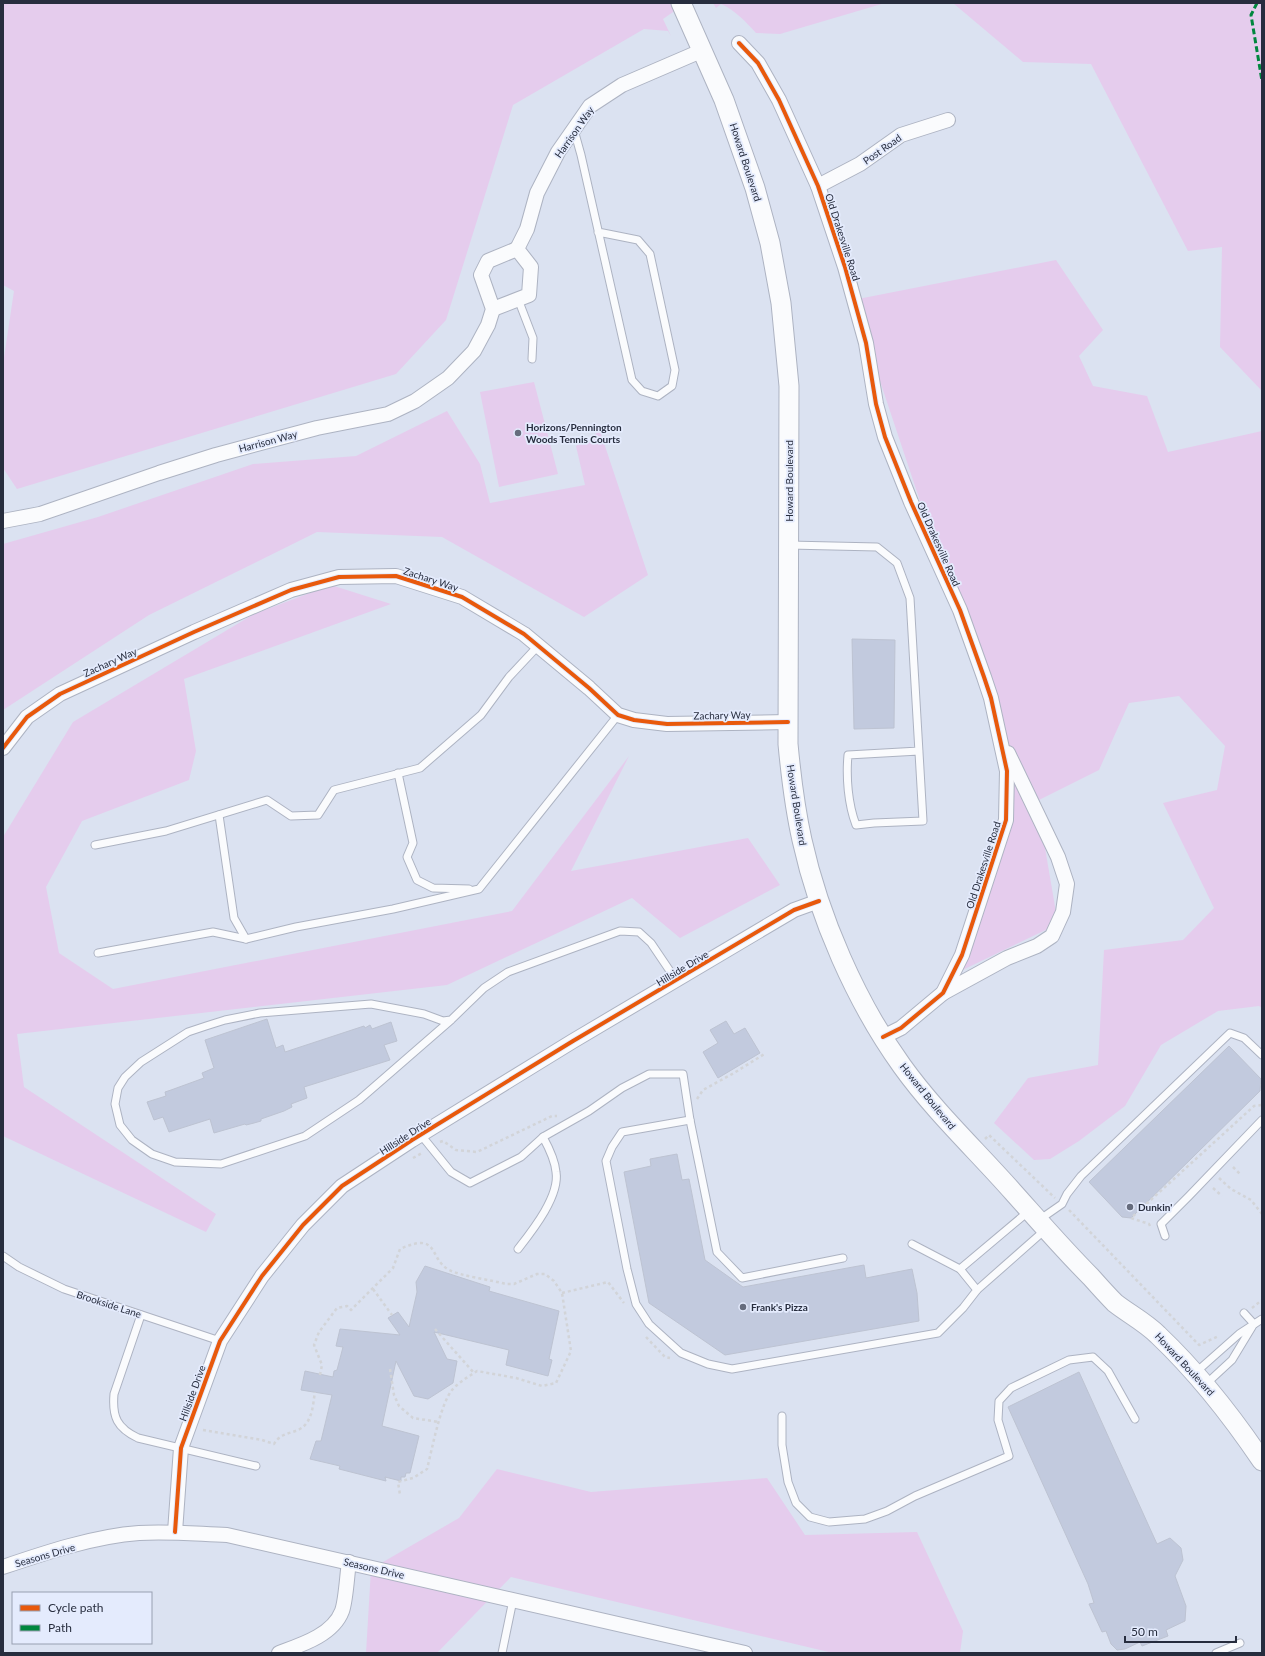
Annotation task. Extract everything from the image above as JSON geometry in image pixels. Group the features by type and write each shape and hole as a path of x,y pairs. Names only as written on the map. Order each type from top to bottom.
{"main road":[{"name":"Howard Boulevard","path":"681,3 724,100 755,188 770,243 781,303 789,386 788,744 794,797 802,841 819,901 843,961 883,1038 918,1087 973,1151 1037,1221 1116,1303 1156,1333 1200,1379 1228,1412 1262,1461"}],"street":[{"name":"Old Drakesville Road","path":"739,43 758,63 779,100 818,186 845,267 866,343 876,404 885,437 911,502 960,610 986,684 1007,771 1006,820 962,955 943,993"},
{"name":"Harrison Way","path":"517,249 527,229 537,193 558,152 590,106 622,85 702,51"},
{"name":"Post Road","path":"818,186 860,164 900,135 948,120"},
{"path":"517,249 532,267 529,295 493,309 481,275 488,260 517,249"},
{"name":"Harrison Way","path":"3,520 40,514 158,473 216,455 317,428 388,414 415,401 448,378 474,351 488,325 493,309"},
{"name":"Zachary Way","path":"3,748 26,717 60,694 194,632 290,590 339,577 396,576 462,597 524,634 589,688 618,715 634,720 667,724 788,722"},
{"name":"Old Drakesville Road","path":"883,1038 901,1028 943,993 1007,958 1037,946 1052,936 1063,912 1067,884 1058,857 998,731"},
{"name":"Hillside Drive","path":"175,1532 181,1448 220,1341 262,1276 303,1225 342,1186 421,1135 676,980 794,910 819,901"},
{"name":"Seasons Drive","path":"3,1567 95,1540 137,1533 175,1532 227,1535 513,1600 695,1647 745,1653"},
{"path":"279,1653 303,1644 331,1627 342,1612 350,1562"}],"lane":[{"path":"574,129 632,380 642,391 658,396 672,386 675,370 650,254 638,240 598,232"},
{"path":"518,299 533,338 532,359"},
{"path":"789,545 878,547 897,563 910,598 919,750 923,821 856,825 851,812 846,767 848,754 919,750"},
{"path":"95,845 166,831 267,800 291,816 318,815 334,790 420,768 481,715 509,678 538,646"},
{"path":"98,953 213,932 246,939 393,909 479,889 618,715"},
{"path":"398,773 413,843 407,857 417,880 433,888 479,889"},
{"path":"219,815 234,918 246,939"},
{"path":"451,1020 443,1021 424,1014 371,1004 260,1013 225,1020 206,1026 188,1032 141,1062 125,1077 118,1088 115,1104 120,1125 132,1140 152,1154 175,1162 221,1164 305,1136 359,1100 451,1020 484,988 508,972 620,931 639,932 651,943 676,980"},
{"path":"960,1269 1062,1204 1067,1194 1080,1176 1230,1033 1244,1038 1262,1055"},
{"path":"421,1135 451,1172 470,1183 521,1157 543,1137 589,1111 622,1088 649,1074 683,1074 690,1120 717,1252 742,1278 843,1258"},
{"path":"690,1120 622,1132 612,1147 606,1161 627,1268 636,1304 649,1324 681,1353 708,1364 732,1369 938,1332 963,1308 1037,1221"},
{"path":"1165,1236 1160,1224 1213,1172 1262,1120"},
{"path":"518,1249 527,1238 553,1196 557,1174 550,1150 543,1137"},
{"path":"912,1244 960,1269 977,1290"},
{"name":"Brookside Lane","path":"3,1256 20,1267 64,1289 220,1341"},
{"path":"1244,1313 1254,1324"},
{"path":"141,1315 114,1394 113,1407 117,1419 125,1431 138,1438 256,1466"},
{"path":"1200,1379 1239,1334 1262,1319"},
{"path":"1200,1379 1232,1360 1254,1324"},
{"path":"782,1416 782,1444 788,1482 796,1502 810,1517 829,1522 865,1519 887,1511 915,1496 1009,1456 998,1420 999,1401 1011,1388 1069,1360 1093,1357 1108,1371 1135,1419"},
{"path":"502,1653 513,1600"},
{"path":"1216,1653 1240,1643"}],"path":[{"path":"1151,1231 1149,1224 1131,1218 1254,1106 1262,1105"},
{"path":"973,1151 989,1135 1073,1213 1199,1345 1218,1337 1224,1331"},
{"path":"408,1161 431,1148"},
{"path":"1233,1167 1241,1175"},
{"path":"1213,1172 1231,1189 1251,1200 1262,1214"},
{"path":"1213,1188 1222,1196"},
{"path":"320,1375 322,1365 314,1345 319,1332 337,1308 347,1306 351,1310 393,1268 400,1249 415,1244 423,1244 434,1249 443,1265 454,1272 506,1284 514,1284 537,1274 545,1274 554,1281 562,1293 571,1351 556,1383 542,1386 516,1378 477,1371 458,1383 451,1391 439,1422 427,1469 413,1478 398,1482 400,1495"},
{"path":"562,1293 608,1282"},
{"path":"372,1289 392,1316"},
{"path":"1244,1313 1262,1300"},
{"path":"435,1329 474,1373"},
{"path":"390,1369 394,1395 399,1406 414,1418 439,1422"},
{"path":"205,1423 202,1430 262,1440 274,1444 278,1437 289,1432 296,1431 305,1425 311,1414 315,1392"}],"shaded area":[{"path":"3,3 686,3 663,19 671,36 668,31 644,29 513,105 446,320 396,374 17,489 3,468 3,364 14,291 3,285"},
{"path":"713,3 885,3 780,34 756,33 736,13 721,4 716,8"},
{"path":"953,3 1262,3 1262,391 1220,347 1222,247 1188,251 1091,64 1023,62"},
{"path":"1056,260 1103,330 1079,356 1093,386 1147,396 1168,452 1262,431 1262,1008 1259,1006 1218,1011 1161,1045 1125,1106 1079,1141 1050,1159 1034,1160 994,1123 1028,1078 1098,1065 1104,950 1183,940 1214,908 1163,803 1217,790 1225,746 1179,696 1129,703 1099,770 1037,801 1058,924 944,979 1004,829 1004,753 853,300"},
{"name":"Horizons/Pennington Woods Tennis Courts","path":"534,382 558,474 499,487 480,392"},
{"path":"447,411 480,464 490,503 585,485 576,446 600,431 648,575 584,617 442,537 317,532 149,615 3,710 3,544 98,517 253,464 356,456"},
{"path":"331,585 391,604 184,679 196,751 189,780 82,821 46,887 59,953 113,989 512,911 629,756 571,871 748,838 780,885 680,938 632,898 447,985 17,1034 24,1087 216,1214 206,1232 3,1136 3,837 73,722 254,614"},
{"path":"497,1469 591,1492 767,1478 805,1535 917,1532 963,1631 960,1653 833,1653 511,1577 437,1653 366,1653 371,1569 459,1518"}],"building":[{"path":"852,639 895,640 894,728 854,729"},
{"path":"267,1019 276,1048 283,1045 285,1052 364,1026 365,1028 370,1025 372,1029 391,1022 397,1041 384,1045 390,1060 304,1087 307,1098 291,1104 292,1107 284,1111 261,1119 261,1121 214,1133 210,1119 169,1132 163,1117 154,1120 147,1102 166,1096 165,1092 204,1078 202,1073 214,1068 205,1040"},
{"path":"726,1021 734,1034 745,1028 760,1053 718,1078 703,1052 718,1043 710,1030"},
{"path":"1229,1046 1261,1079 1260,1091 1131,1218 1122,1217 1089,1182"},
{"path":"677,1154 682,1180 689,1179 705,1260 743,1287 864,1265 866,1278 912,1269 917,1293 919,1321 725,1355 649,1303 624,1172 651,1166 650,1159"},
{"path":"425,1266 490,1287 489,1291 559,1311 549,1359 552,1360 548,1376 506,1365 509,1350 434,1332 447,1359 457,1361 453,1383 428,1399 414,1396 396,1361 382,1426 419,1436 410,1473 406,1473 405,1477 401,1477 401,1481 385,1477 386,1481 339,1469 340,1466 310,1459 316,1441 321,1441 332,1395 301,1390 305,1371 333,1377 334,1371 337,1370 343,1347 336,1346 340,1329 400,1335 388,1318 398,1312 409,1327 417,1292 416,1282"},
{"path":"1079,1372 1157,1544 1170,1538 1181,1548 1183,1560 1175,1576 1186,1606 1185,1621 1166,1630 1168,1636 1142,1646 1140,1642 1125,1649 1117,1650 1111,1644 1106,1631 1102,1632 1089,1604 1094,1603 1088,1584 1008,1407"}],"marked path":[{"path":"1257,3 1251,15 1262,81"}],"cycle path":[{"path":"739,43 758,63 779,100 818,186 845,267 866,343 876,404 885,437 911,502 960,610 991,698 1007,771 1006,820 962,955 943,993 901,1028 883,1037"},
{"path":"3,748 27,717 60,694 194,632 291,590 339,577 396,576 462,597 524,634 589,688 618,715 634,720 667,724 788,722"},
{"path":"175,1532 181,1448 220,1341 262,1276 303,1225 342,1186 412,1140 573,1041 794,910 819,901"}],"place":[{"name":"Horizons/Pennington Woods Tennis Courts","path":"518,433"},
{"name":"Dunkin'","path":"1130,1207"},
{"name":"Frank's Pizza","path":"743,1307"}]}
